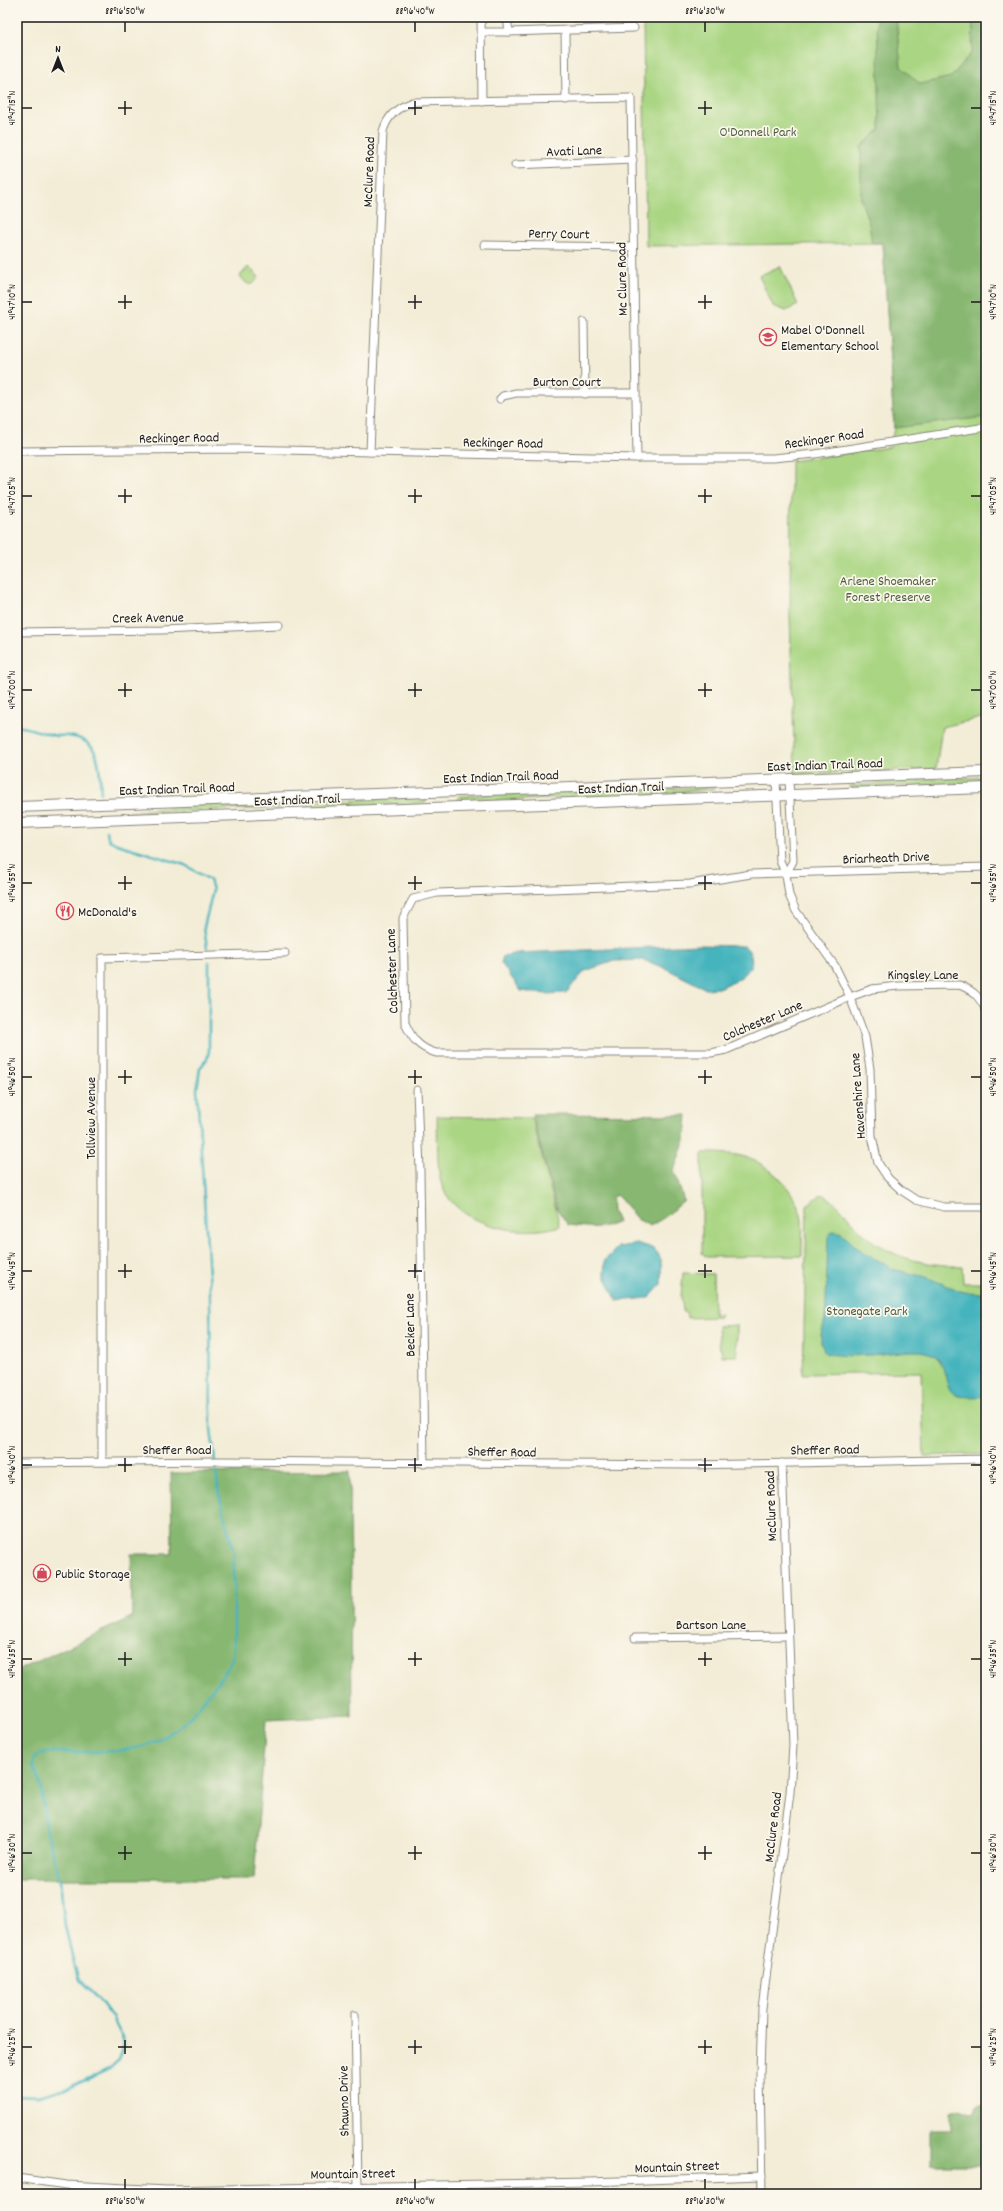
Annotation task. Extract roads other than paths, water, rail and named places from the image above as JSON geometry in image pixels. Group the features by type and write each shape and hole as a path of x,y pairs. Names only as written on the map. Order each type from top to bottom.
{"main road":[{"name":"East Indian Trail Road","path":"17,807 986,772"},
{"name":"East Indian Trail","path":"17,823 986,788"},
{"path":"441,792 441,808"}],"street":[{"path":"481,17 482,101"},
{"path":"507,17 509,32"},
{"path":"482,32 634,28"},
{"path":"565,31 566,100"},
{"name":"McClure Road","path":"370,452 383,131 386,122 397,109 412,102 631,98"},
{"name":"Mc Clure Road","path":"631,98 637,458"},
{"name":"Avati Lane","path":"515,165 633,160"},
{"name":"Perry Court","path":"484,245 633,247"},
{"path":"584,322 585,394"},
{"name":"Burton Court","path":"500,400 503,396 516,394 636,394"},
{"name":"Reckinger Road","path":"17,451 238,449 637,458 795,457 986,427"},
{"name":"Creek Avenue","path":"17,632 162,630 279,625"},
{"name":"Havenshire Lane","path":"786,874 792,861 789,779"},
{"name":"Havenshire Lane","path":"776,780 780,861 786,874 789,895 796,911 830,957 850,997 862,1027 868,1054 872,1136 878,1163 896,1186 916,1200 944,1207 986,1206"},
{"name":"Briarheath Drive","path":"786,874 986,867"},
{"name":"Colchester Lane","path":"786,874 751,874 690,884 437,893 413,899 402,918 405,1022 410,1035 424,1049 436,1053 711,1053 726,1050 850,997"},
{"name":"Tollview Avenue","path":"102,1462 102,958 285,953"},
{"name":"Kingsley Lane","path":"850,997 884,987 959,985 970,989 977,994 986,1011"},
{"name":"Becker Lane","path":"417,1090 420,1171 424,1464"},
{"name":"Sheffer Road","path":"17,1463 221,1461 424,1464 691,1465 986,1460"},
{"name":"McClure Road","path":"762,2194 760,2072 762,2008 789,1806 792,1768 782,1463"},
{"name":"Bartson Lane","path":"635,1638 787,1636"},
{"name":"Shawno Drive","path":"355,2015 358,2186"},
{"name":"Mountain Street","path":"17,2178 66,2185 167,2190 762,2176"}],"water":[{"path":"699,945 744,946 751,955 751,967 743,976 733,982 718,988 706,989 663,967 643,960 614,961 585,971 566,993 546,994 521,991 501,963 503,956 517,953"},
{"path":"832,1231 840,1232 862,1252 892,1269 926,1277 963,1292 986,1293 986,1397 966,1397 956,1395 948,1386 940,1362 936,1357 929,1353 910,1351 848,1356 825,1353 821,1343 821,1334 825,1320 828,1238"},
{"path":"636,1244 652,1248 659,1256 661,1262 661,1285 649,1298 617,1301 604,1274 605,1260 618,1247"}],"waterway":[{"path":"17,726 54,736 79,738 87,743 93,749 99,764 101,793"},
{"path":"106,831 109,840 117,844 185,865 210,880 213,890 204,927 207,948"},
{"path":"17,2095 38,2096 70,2087 109,2069 119,2060 123,2049 123,2039 112,2017 101,2002 79,1980 74,1964 65,1926 60,1881 46,1828 41,1786 33,1766 34,1759 39,1754 47,1752 98,1752 120,1750 140,1747 158,1740 176,1730 193,1713 225,1673 234,1652 234,1553 219,1495 211,1429 210,1290 197,1089 200,1068 207,1059 209,1051 209,962"}],"place":[{"name":"Mabel O'Donnell Elementary School","path":"768,337"},
{"name":"McDonald's","path":"65,911"},
{"name":"Public Storage","path":"42,1573"}],"park label":[{"name":"O'Donnell Park","path":"758,131"},
{"name":"Arlene Shoemaker Forest Preserve","path":"888,588"},
{"name":"Stonegate Park","path":"867,1310"}]}
